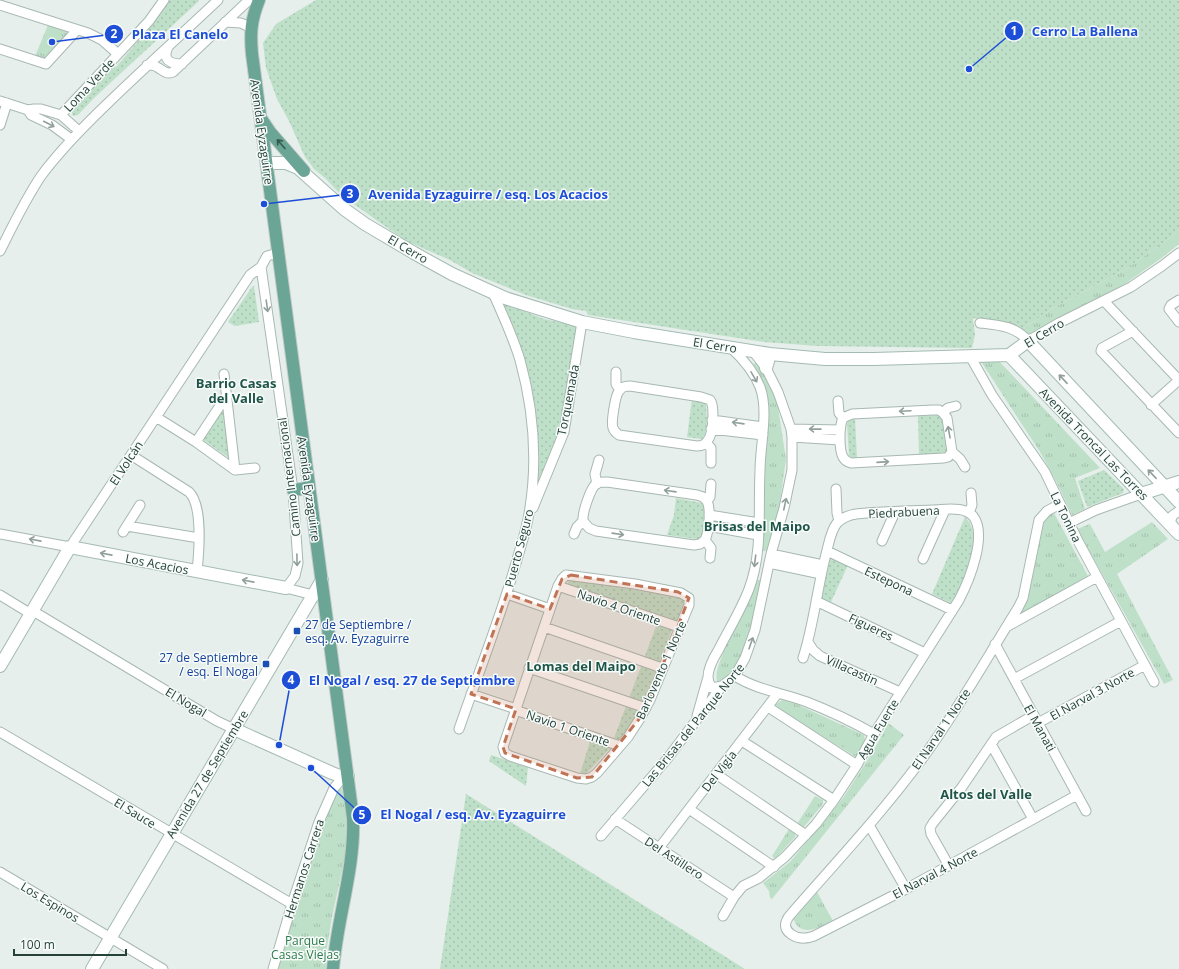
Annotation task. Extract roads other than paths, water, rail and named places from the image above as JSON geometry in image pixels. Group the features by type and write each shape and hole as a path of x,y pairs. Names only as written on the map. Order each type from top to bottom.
{"main road":[{"name":"Avenida Eyzaguirre","path":"256,2 250,31 259,116 267,163 354,818 354,840 336,939 333,969"},
{"path":"259,116 270,132 304,171"},
{"path":"293,490 309,488"}],"street":[{"name":"Loma Verde","path":"61,115 149,21 164,0"},
{"path":"0,249 25,202 42,176 71,139 146,65 168,47 208,4 218,0"},
{"name":"Avenida Eyzaguirre","path":"146,65 157,67 165,72 173,72 225,22 256,2"},
{"path":"0,4 102,40 118,54"},
{"path":"225,22 236,21 241,23 250,31"},
{"path":"0,49 46,64 77,30"},
{"path":"168,47 166,55 168,60 172,63 182,64"},
{"path":"0,125 4,102 28,110 34,108 41,109 61,115 79,132"},
{"path":"28,110 31,115 52,125 71,139"},
{"name":"El Cerro","path":"267,163 286,163 304,171 333,199 365,224 434,264 493,293 582,322 770,354 825,359 1009,355 1059,323 1104,301 1147,277 1179,253"},
{"path":"261,267 267,256 278,253"},
{"name":"El Volcán","path":"0,666 70,547 250,275 261,267"},
{"name":"Camino Internacional","path":"261,267 293,490 298,563 293,580 286,588"},
{"name":"Puerto Seguro","path":"459,729 506,594 528,520 533,466 531,412 513,339 493,293"},
{"path":"1179,300 1171,305 1169,309 1179,322"},
{"path":"1104,301 1179,380 1151,405"},
{"name":"Torquemada","path":"528,520 564,432 582,322"},
{"path":"980,323 1006,327 1017,332 1028,342"},
{"path":"1133,331 1102,348 1101,352 1179,433"},
{"name":"Avenida Troncal Las Torres","path":"1028,342 1179,502"},
{"path":"696,722 713,660 749,588 754,573 758,535 763,401 760,387 753,374 739,355 730,347"},
{"name":"Las Brisas del Parque Norte","path":"601,836 667,759 722,686 735,676 746,658 756,630 770,558 784,508 792,470 791,433 778,392 766,368 753,351"},
{"path":"766,368 770,354"},
{"name":"Avenida Troncal Las Torres","path":"1009,355 1179,534"},
{"name":"La Tonina","path":"970,356 992,395 1040,464 1097,577 1154,682"},
{"path":"616,372 616,384 619,391"},
{"path":"224,374 235,470"},
{"path":"630,386 708,399 712,402 713,406 710,436 706,443 702,446 698,446 619,435 615,432 612,424 616,398 619,391 624,387 630,386"},
{"path":"196,442 227,395"},
{"path":"838,401 839,413 843,418"},
{"path":"943,413 948,408 956,406"},
{"path":"952,452 948,457 944,458 855,464 851,463 845,460 842,455 840,440 841,421 843,418 852,414 939,410 947,418 952,452 960,459 965,467"},
{"path":"156,416 235,470 255,468"},
{"path":"712,424 763,431"},
{"path":"791,433 840,430"},
{"path":"791,433 840,440"},
{"path":"706,443 711,448 711,463"},
{"path":"131,455 192,495 196,503 199,538 197,571"},
{"path":"597,484 595,474 599,460"},
{"path":"574,534 577,527 583,521 583,516 590,494 597,484 607,482 697,495 703,497 707,501 709,507 708,526 705,540 700,544 694,545 596,530 589,528 583,521"},
{"path":"1069,523 1096,510 1179,482"},
{"path":"707,501 710,497 711,484"},
{"path":"803,658 808,642 822,570 832,533 839,521 837,513 836,489"},
{"path":"969,512 972,506 972,493"},
{"name":"El Narval 1 Norte","path":"790,933 786,928 786,922 791,914 908,777 966,694 1023,598 1039,520 1047,511 1060,504"},
{"path":"140,505 125,529 199,538"},
{"path":"923,559 945,510"},
{"name":"Piedrabuena","path":"839,521 847,516 856,514 945,510 961,510 969,512"},
{"path":"1170,525 1172,516 1179,511"},
{"path":"882,541 895,512"},
{"name":"Agua Fuerte","path":"723,916 734,897 744,886 759,878 774,867 806,835 834,800 858,765 874,734 967,584 976,556 978,538 977,526 969,512"},
{"path":"709,515 759,523"},
{"path":"708,526 758,535"},
{"name":"Los Acacios","path":"0,534 286,588 313,595"},
{"path":"705,540 711,548 710,558"},
{"name":"Estepona","path":"827,551 952,610"},
{"path":"770,558 822,570"},
{"name":"Barlovento 1 Norte","path":"515,709 503,747 504,751 510,756 577,778 586,779 592,777 620,746 646,708 689,605 690,598 681,593 635,584 571,575 564,576 558,586"},
{"path":"1006,626 1097,577"},
{"name":"Avenida 27 de Septiembre","path":"92,969 322,580"},
{"path":"515,709 558,586"},
{"name":"Navio 4 Oriente","path":"558,586 679,627"},
{"path":"506,594 550,609"},
{"name":"El Nogal","path":"0,595 32,612 217,721 332,774 348,776"},
{"name":"Figueres","path":"816,601 925,653"},
{"path":"1014,679 1121,621"},
{"path":"544,627 662,668"},
{"name":"Villacastin","path":"808,642 813,650 820,656 900,692"},
{"name":"El Manati","path":"995,644 1086,811"},
{"name":"El Narval 3 Norte","path":"949,866 931,834 931,825 962,787 991,744 1001,733 1036,719 1145,665"},
{"path":"529,668 646,708"},
{"path":"735,676 749,684 807,702 874,734"},
{"path":"708,677 708,682 712,688 722,686"},
{"name":"Del Vigía","path":"659,848 778,693"},
{"name":"Navio 1 Oriente","path":"472,694 620,746"},
{"path":"768,707 858,765"},
{"name":"El Sauce","path":"0,732 292,904"},
{"path":"742,741 834,800"},
{"path":"991,744 1033,819"},
{"path":"716,774 806,835"},
{"name":"Hermanos Carrera","path":"273,969 292,904 319,822 332,792 339,782 348,776"},
{"name":"El Narval 4 Norte","path":"790,933 804,939 814,936 949,866 1077,795"},
{"path":"689,809 774,867"},
{"name":"Del Astillero","path":"615,819 734,897"},
{"path":"869,824 906,889"},
{"name":"Los Espinos","path":"0,872 163,969"}],"place":[{"name":"Plaza El Canelo","path":"52,42"},
{"name":"Cerro La Ballena","path":"969,69"},
{"name":"Avenida Eyzaguirre / esq. Los Acacios","path":"264,204"},
{"name":"27 de Septiembre / esq. Av. Eyzaguirre","path":"297,631"},
{"name":"27 de Septiembre / esq. El Nogal","path":"266,664"},
{"name":"El Nogal / esq. 27 de Septiembre","path":"279,745"},
{"name":"El Nogal / esq. Av. Eyzaguirre","path":"311,768"}],"district":[{"name":"Barrio Casas del Valle","path":"236,390"},
{"name":"Brisas del Maipo","path":"757,526"},
{"name":"Lomas del Maipo","path":"581,666"},
{"name":"Altos del Valle","path":"986,794"}],"park label":[{"name":"Parque Casas Viejas","path":"305,947"}]}
